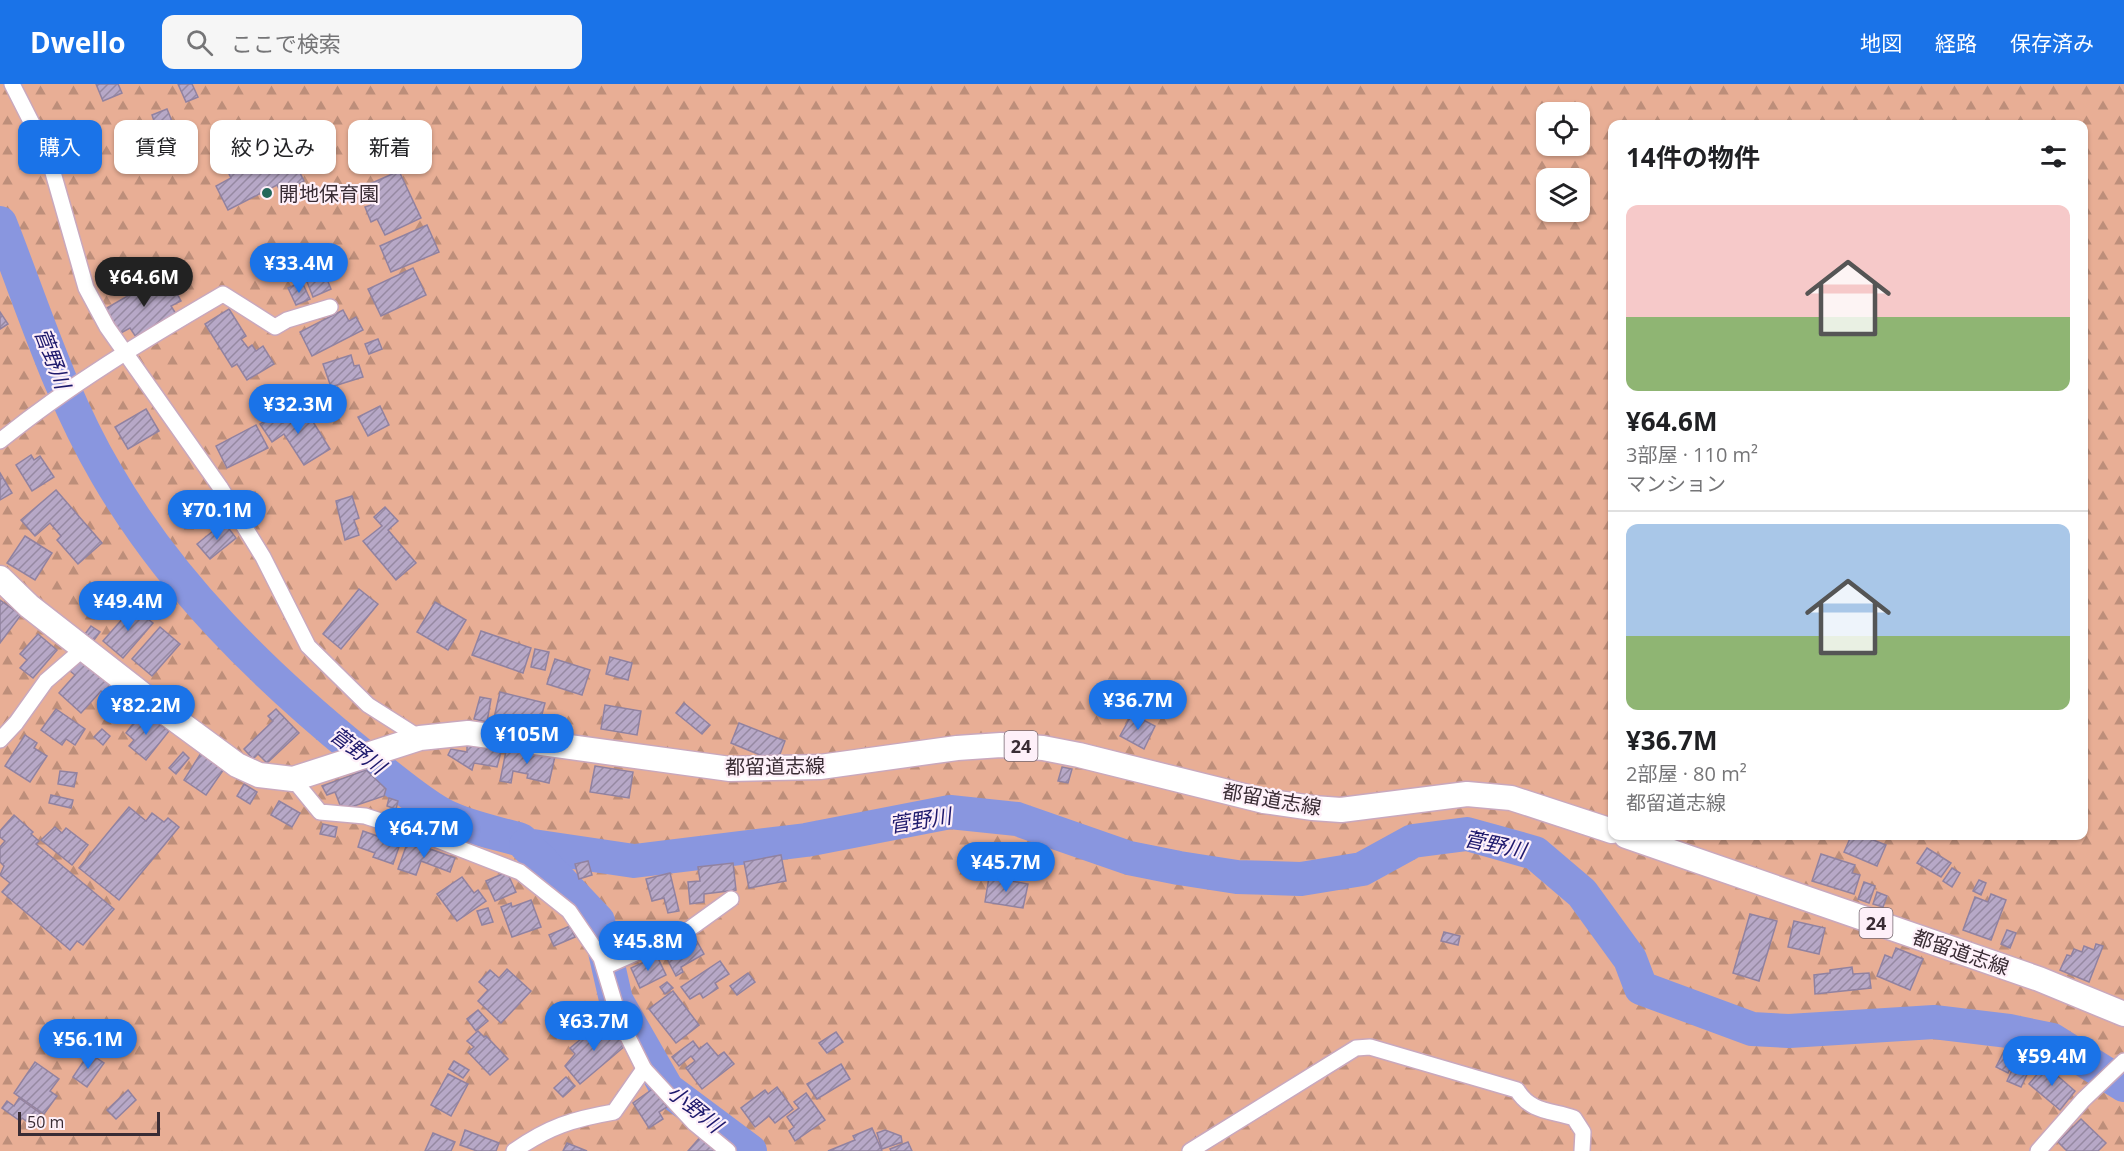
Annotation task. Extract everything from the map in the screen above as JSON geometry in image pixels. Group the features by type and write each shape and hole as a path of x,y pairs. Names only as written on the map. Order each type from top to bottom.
{"main road":[{"name":"都留道志線","path":"0,578 29,606 83,649 237,765 259,775 293,779 420,738 468,733 730,769 820,767 957,748 1001,745 1044,748 1274,803 1341,810 1467,794 1510,798 1608,830"},
{"name":"都留道志線","path":"1638,840 2039,979 2124,1014"}],"street":[{"path":"12,84 48,155 87,288 107,327 220,487 263,557 308,646 368,705 420,738"},
{"path":"0,441 26,420 124,352 223,294 275,327 287,320 330,307"},
{"path":"0,740 16,723 46,681 83,649"},
{"path":"293,779 320,812 365,816 430,837 520,872 569,911 601,958 620,1022 644,1069 694,1123 728,1151"},
{"path":"603,967 688,930 731,900"},
{"path":"1190,1151 1356,1048 1370,1047 1517,1090 1523,1100 1534,1109 1574,1118 1583,1132 1582,1151"},
{"path":"2038,1151 2083,1100 2124,1061"},
{"path":"514,1151 541,1132 572,1119 614,1112 644,1069"}],"green space":[{"path":"0,84 2124,84 2124,1151 0,1151"}],"building":[{"path":"96,84 118,84 122,93 103,101"},
{"path":"178,84 192,84 198,97 186,102"},
{"path":"167,109 172,120 154,120 152,115"},
{"path":"229,174 300,174 304,181 281,193 277,185 228,210 216,186 231,178"},
{"path":"392,174 400,174 421,218 385,235 377,219 371,222 365,207 371,205 363,187"},
{"path":"427,225 439,252 391,272 380,246"},
{"path":"322,267 331,289 313,297 304,274"},
{"path":"413,268 426,295 381,316 368,289"},
{"path":"157,279 160,284 169,279 181,301 171,306 176,314 136,337 130,328 119,334 105,309"},
{"path":"302,282 310,299 296,305 288,288"},
{"path":"229,309 246,336 241,339 248,348 252,345 256,351 263,346 274,364 247,380 237,364 232,367 205,324"},
{"path":"343,310 349,321 356,317 363,330 312,356 300,332"},
{"path":"0,312 8,324 0,329"},
{"path":"378,339 382,349 369,354 365,344"},
{"path":"351,355 354,366 359,365 363,377 331,387 323,364"},
{"path":"380,406 389,425 368,436 358,417"},
{"path":"146,409 159,431 128,449 115,427"},
{"path":"305,409 330,449 304,465 284,434 272,442 260,424 277,414 283,423"},
{"path":"256,425 268,448 227,468 216,446"},
{"path":"31,455 34,460 40,456 54,477 32,491 16,465"},
{"path":"0,473 12,493 0,500"},
{"path":"56,490 102,543 78,564 57,540 61,536 50,523 35,536 21,520"},
{"path":"352,496 359,518 354,520 359,535 345,540 336,501"},
{"path":"385,507 398,521 388,530 416,563 396,580 363,541 382,526 374,517"},
{"path":"224,522 236,538 210,559 197,544"},
{"path":"25,536 52,553 35,580 7,563"},
{"path":"123,582 130,590 118,600 111,593"},
{"path":"359,589 378,604 341,649 323,634"},
{"path":"0,600 21,615 0,643"},
{"path":"435,602 466,620 448,650 417,632"},
{"path":"133,607 153,623 123,658 103,641"},
{"path":"91,626 100,632 94,640 85,634"},
{"path":"160,627 180,644 152,676 132,659"},
{"path":"481,631 531,648 523,673 472,655"},
{"path":"38,634 57,650 33,678 20,668 27,660 20,654"},
{"path":"535,649 549,652 545,670 531,667"},
{"path":"83,656 121,690 111,700 101,691 81,713 59,693 75,675 70,671"},
{"path":"610,657 632,663 628,680 606,674"},
{"path":"555,659 590,670 582,695 547,684"},
{"path":"500,692 545,703 538,729 494,718"},
{"path":"480,697 491,699 487,722 474,719"},
{"path":"684,703 710,725 702,734 676,713"},
{"path":"605,705 641,711 637,735 601,729"},
{"path":"56,709 85,729 75,745 66,739 62,745 41,730"},
{"path":"276,709 299,733 267,763 258,754 253,759 244,749 273,721 268,716"},
{"path":"1132,714 1155,726 1144,749 1120,736"},
{"path":"140,715 146,720 149,716 169,731 146,760 129,746 134,740 126,733"},
{"path":"739,723 785,741 777,762 731,743"},
{"path":"102,729 110,736 103,745 94,737"},
{"path":"25,735 37,743 34,748 47,756 30,782 5,766"},
{"path":"467,743 502,748 497,767 474,763 472,770 448,755 451,749 467,752"},
{"path":"507,746 555,756 549,783 527,778 528,774 513,771 511,783 500,781"},
{"path":"183,752 189,758 176,774 169,768"},
{"path":"201,753 224,769 206,795 184,780"},
{"path":"595,766 633,772 629,798 590,792"},
{"path":"1062,767 1072,769 1068,783 1058,781"},
{"path":"366,770 386,789 384,796 342,810 335,792 327,795 322,786"},
{"path":"60,771 77,773 74,787 58,784"},
{"path":"244,784 257,792 250,804 237,796"},
{"path":"51,795 73,800 71,808 49,803"},
{"path":"389,798 398,801 396,809 387,806"},
{"path":"279,801 300,813 292,827 271,815"},
{"path":"129,807 146,821 152,813 164,822 168,818 179,827 119,900 79,868"},
{"path":"14,815 33,832 31,834 39,841 36,844 114,909 83,945 77,941 70,950 2,892 10,883 0,875 4,866 0,862 0,847 5,841 0,837 0,831"},
{"path":"323,824 337,827 335,837 320,834"},
{"path":"55,827 62,833 66,828 88,845 72,865 41,840"},
{"path":"363,831 400,844 393,864 373,857 375,853 358,847"},
{"path":"1849,840 1873,840 1886,845 1877,866 1844,852"},
{"path":"408,841 455,858 450,872 421,861 416,875 398,869"},
{"path":"1927,848 1951,863 1941,877 1917,863"},
{"path":"1821,854 1855,865 1852,873 1860,875 1854,894 1812,881"},
{"path":"781,855 786,881 749,888 744,862"},
{"path":"588,861 592,875 579,879 575,864"},
{"path":"733,863 736,890 704,894 704,902 690,904 688,882 700,881 698,867"},
{"path":"1952,868 1960,873 1952,887 1943,881"},
{"path":"507,872 516,892 495,901 486,881"},
{"path":"670,873 679,911 668,913 664,898 652,901 646,879"},
{"path":"462,877 474,893 478,890 486,901 457,921 437,894"},
{"path":"989,877 1028,884 1023,908 985,902"},
{"path":"1979,880 1986,883 1981,895 1973,891"},
{"path":"1864,882 1875,886 1869,903 1858,899"},
{"path":"1877,892 1887,896 1883,907 1873,904"},
{"path":"1991,894 2006,900 1991,940 1963,930 1975,897 1988,902"},
{"path":"531,900 541,927 512,937 501,907 511,903 512,907"},
{"path":"488,908 493,922 482,925 477,911"},
{"path":"1750,914 1777,921 1759,981 1733,973"},
{"path":"1794,921 1825,928 1819,954 1788,947"},
{"path":"570,926 575,937 554,946 549,935"},
{"path":"2007,930 2016,933 2010,948 2001,944"},
{"path":"1444,932 1460,936 1458,945 1441,941"},
{"path":"694,936 704,954 681,967 683,972 676,976 664,953"},
{"path":"2096,944 2103,946 2089,982 2060,970 2067,955 2071,956 2074,949 2082,952 2084,946 2094,950"},
{"path":"1896,948 1923,959 1910,990 1877,976 1885,955 1892,958"},
{"path":"657,956 666,975 640,988 631,968"},
{"path":"720,961 729,974 715,983 718,988 703,998 700,993 690,999 681,987"},
{"path":"1852,967 1853,974 1869,973 1871,988 1815,994 1814,975"},
{"path":"507,969 531,991 501,1023 478,1001 488,990 479,982 490,970 499,978"},
{"path":"748,973 755,982 737,995 730,986"},
{"path":"667,982 673,988 665,994 660,987"},
{"path":"673,991 699,1025 676,1043 649,1009"},
{"path":"478,1010 488,1021 476,1031 467,1019"},
{"path":"604,1020 625,1046 580,1084 565,1066 575,1054 570,1048"},
{"path":"478,1031 484,1037 486,1036 508,1059 490,1075 468,1052 474,1047 467,1041"},
{"path":"836,1032 843,1042 827,1053 819,1043"},
{"path":"693,1041 699,1049 707,1043 718,1056 724,1052 734,1064 702,1089 686,1068 695,1061 691,1056 679,1066 672,1057"},
{"path":"2004,1051 2016,1056 2008,1073 1996,1067"},
{"path":"89,1053 104,1063 87,1087 73,1077"},
{"path":"2018,1057 2032,1064 2021,1087 2007,1081"},
{"path":"454,1061 469,1070 463,1078 449,1069"},
{"path":"35,1062 59,1079 50,1091 57,1096 44,1114 14,1093"},
{"path":"841,1064 850,1079 817,1099 807,1084"},
{"path":"2045,1065 2075,1091 2060,1110 2029,1084"},
{"path":"448,1074 468,1084 451,1116 431,1105"},
{"path":"566,1077 575,1086 563,1097 554,1088"},
{"path":"777,1087 793,1109 775,1123 769,1116 755,1127 741,1108 765,1090 768,1094"},
{"path":"654,1088 667,1107 659,1112 663,1119 649,1128 633,1103"},
{"path":"128,1090 136,1100 116,1119 107,1110"},
{"path":"806,1093 825,1120 795,1141 789,1131 794,1127 787,1117 799,1108 794,1102"},
{"path":"19,1098 40,1113 31,1125 22,1118 20,1121 2,1108 7,1101 14,1106"},
{"path":"2081,1119 2106,1143 2098,1151 2067,1151 2058,1142"},
{"path":"872,1128 882,1151 828,1151 855,1140 853,1136"},
{"path":"465,1130 499,1143 496,1151 477,1151 460,1145"},
{"path":"885,1130 901,1136 902,1142 882,1149 877,1133"},
{"path":"433,1133 455,1142 451,1151 425,1151"},
{"path":"703,1134 718,1151 688,1151"},
{"path":"908,1142 912,1151 891,1151 890,1149"},
{"path":"567,1143 587,1151 563,1151"}],"waterway":[{"name":"菅野川","path":"0,223 48,350 75,413 106,473 131,514 159,553 221,626 290,694 404,789 437,812 456,821 521,840 526,845 634,861 806,840 950,812 1017,819 1129,858 1179,868 1237,877 1301,879 1362,869 1413,841 1467,834 1535,853 1582,893 1630,959 1641,988 1752,1029 1789,1031 1934,1022 2009,1031 2052,1040 2124,1085"},
{"name":"小野川","path":"526,845 598,921 616,1000 667,1089 750,1151"}],"place":[{"name":"開地保育園","path":"267,193"}]}
